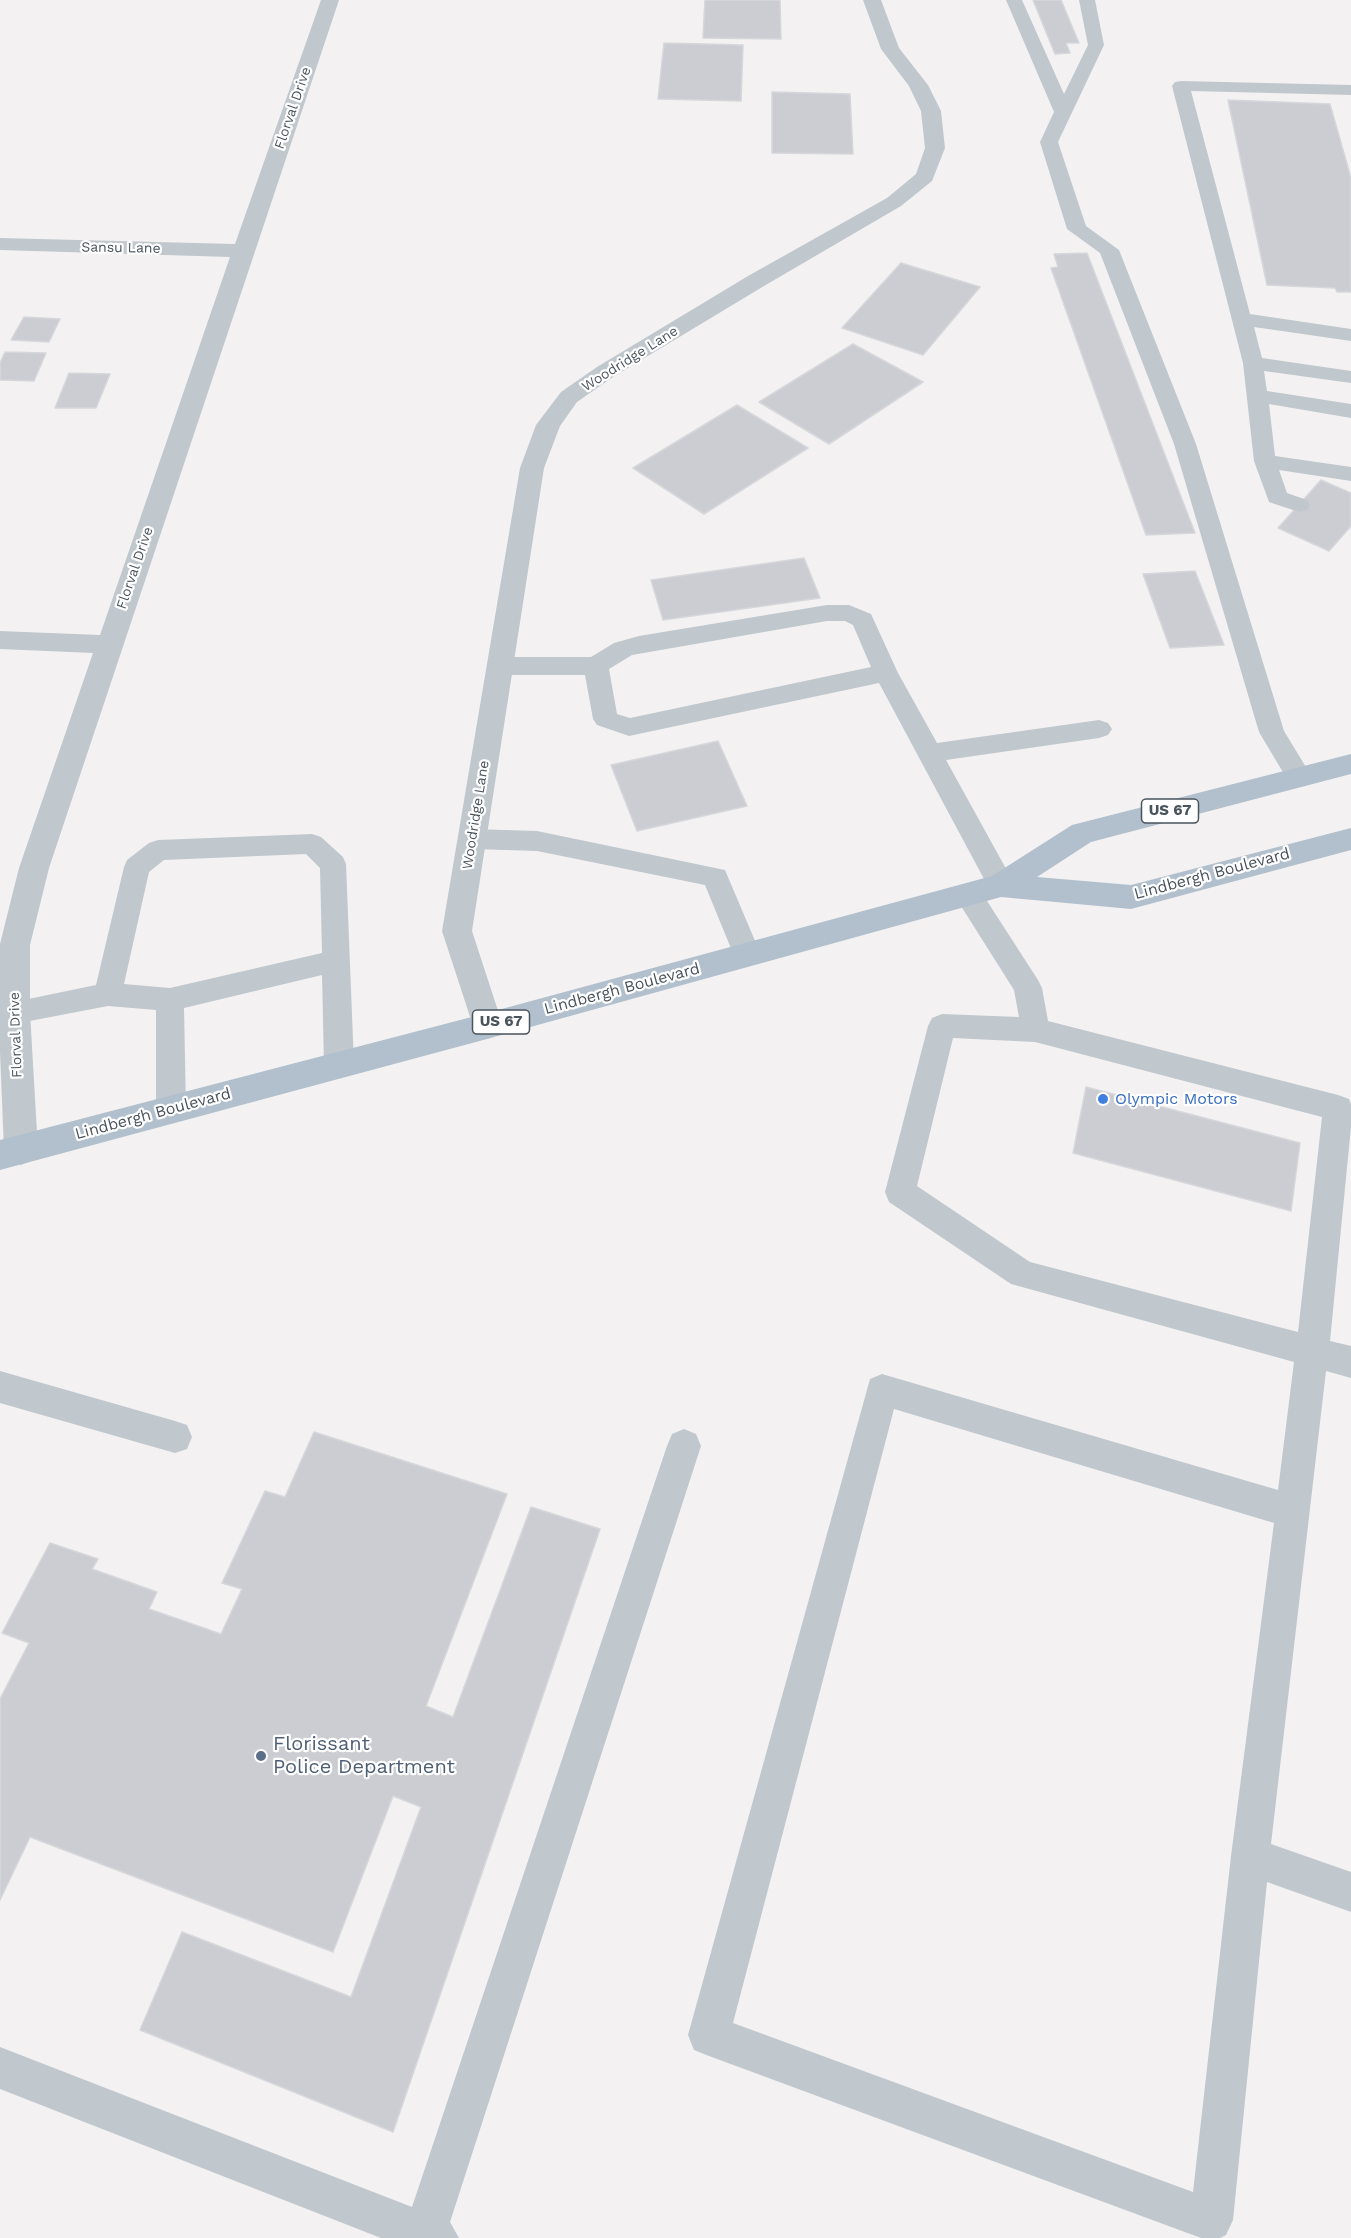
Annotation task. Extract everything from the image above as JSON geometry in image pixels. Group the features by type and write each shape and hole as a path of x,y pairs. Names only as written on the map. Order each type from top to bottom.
{"main road":[{"name":"Lindbergh Boulevard","path":"11,1152 968,895 1000,885 1082,833 1351,764"},
{"name":"Lindbergh Boulevard","path":"1000,885 1131,897 1351,839"},
{"path":"1318,847 1351,860"}],"street":[{"name":"Florval Drive","path":"11,1152 8,1051 14,1012 7,945 330,0"},
{"name":"Woodridge Lane","path":"487,1026 458,931 532,468 548,425 569,397 605,372 756,281 894,202 924,177 935,148 931,111 918,85 890,49 872,0"},
{"name":"Sansu Lane","path":"0,244 243,251"},
{"path":"0,640 109,645"}],"lane":[{"path":"1014,0 1063,112"},
{"path":"1087,0 1096,45 1049,141 1077,229 1109,250 1185,444 1272,732 1299,777"},
{"path":"1299,505 1277,497 1265,461 1253,363 1181,86 1351,90"},
{"path":"1241,319 1351,335"},
{"path":"1253,363 1351,377"},
{"path":"1258,396 1351,411"},
{"path":"1265,461 1351,474"},
{"path":"500,666 596,666 623,649 639,644 826,613 849,613 863,620 886,673 1000,885"},
{"path":"596,666 606,719 629,727 886,673"},
{"path":"929,753 1099,729"},
{"path":"472,838 537,841 715,878 747,955"},
{"path":"108,994 137,867 158,850 312,844 333,864 334,962 339,1065"},
{"path":"968,895 1028,988 1035,1030"},
{"path":"14,1012 108,994 170,1000 334,962"},
{"path":"170,1000 171,1109"},
{"path":"1292,1511 882,1390 709,2035 1212,2220 1250,1856 1312,1352 1345,1110 1035,1030 942,1026 900,1192 1022,1274 1312,1352 1351,1362"},
{"path":"0,1387 175,1437"},
{"path":"0,2068 431,2236 684,1446"},
{"path":"1250,1856 1351,1892"}],"building":[{"path":"705,0 780,0 781,39 703,38"},
{"path":"1033,0 1061,0 1079,43 1066,43 1070,53 1055,54"},
{"path":"664,43 743,45 741,101 658,99"},
{"path":"772,92 850,94 853,154 772,153"},
{"path":"1228,100 1330,104 1351,178 1351,292 1337,292 1335,288 1267,285"},
{"path":"1087,253 1195,533 1146,535 1051,268 1058,267 1054,254"},
{"path":"901,263 980,287 923,355 842,328"},
{"path":"24,317 60,319 49,342 11,340"},
{"path":"853,344 923,382 829,444 759,402"},
{"path":"5,352 46,353 34,381 0,380 0,363"},
{"path":"69,373 110,374 96,408 55,408"},
{"path":"737,405 808,448 704,514 633,468"},
{"path":"1321,480 1351,493 1351,526 1329,551 1278,528"},
{"path":"804,558 820,598 663,620 651,580"},
{"path":"1195,571 1224,645 1170,648 1143,574"},
{"path":"718,741 747,806 637,831 611,765"},
{"path":"1086,1087 1300,1143 1291,1211 1073,1153"},
{"name":"Florissant Police Department","path":"314,1432 507,1494 426,1706 453,1717 531,1507 600,1529 393,2132 140,2030 182,1932 351,1997 421,1807 393,1796 333,1952 30,1837 0,1900 0,1699 29,1643 2,1633 50,1543 98,1559 92,1569 157,1592 149,1609 221,1634 242,1589 222,1583 265,1491 285,1497"}],"place":[{"name":"Olympic Motors","path":"1103,1099"},
{"name":"Florissant Police Department","path":"261,1756"}]}
